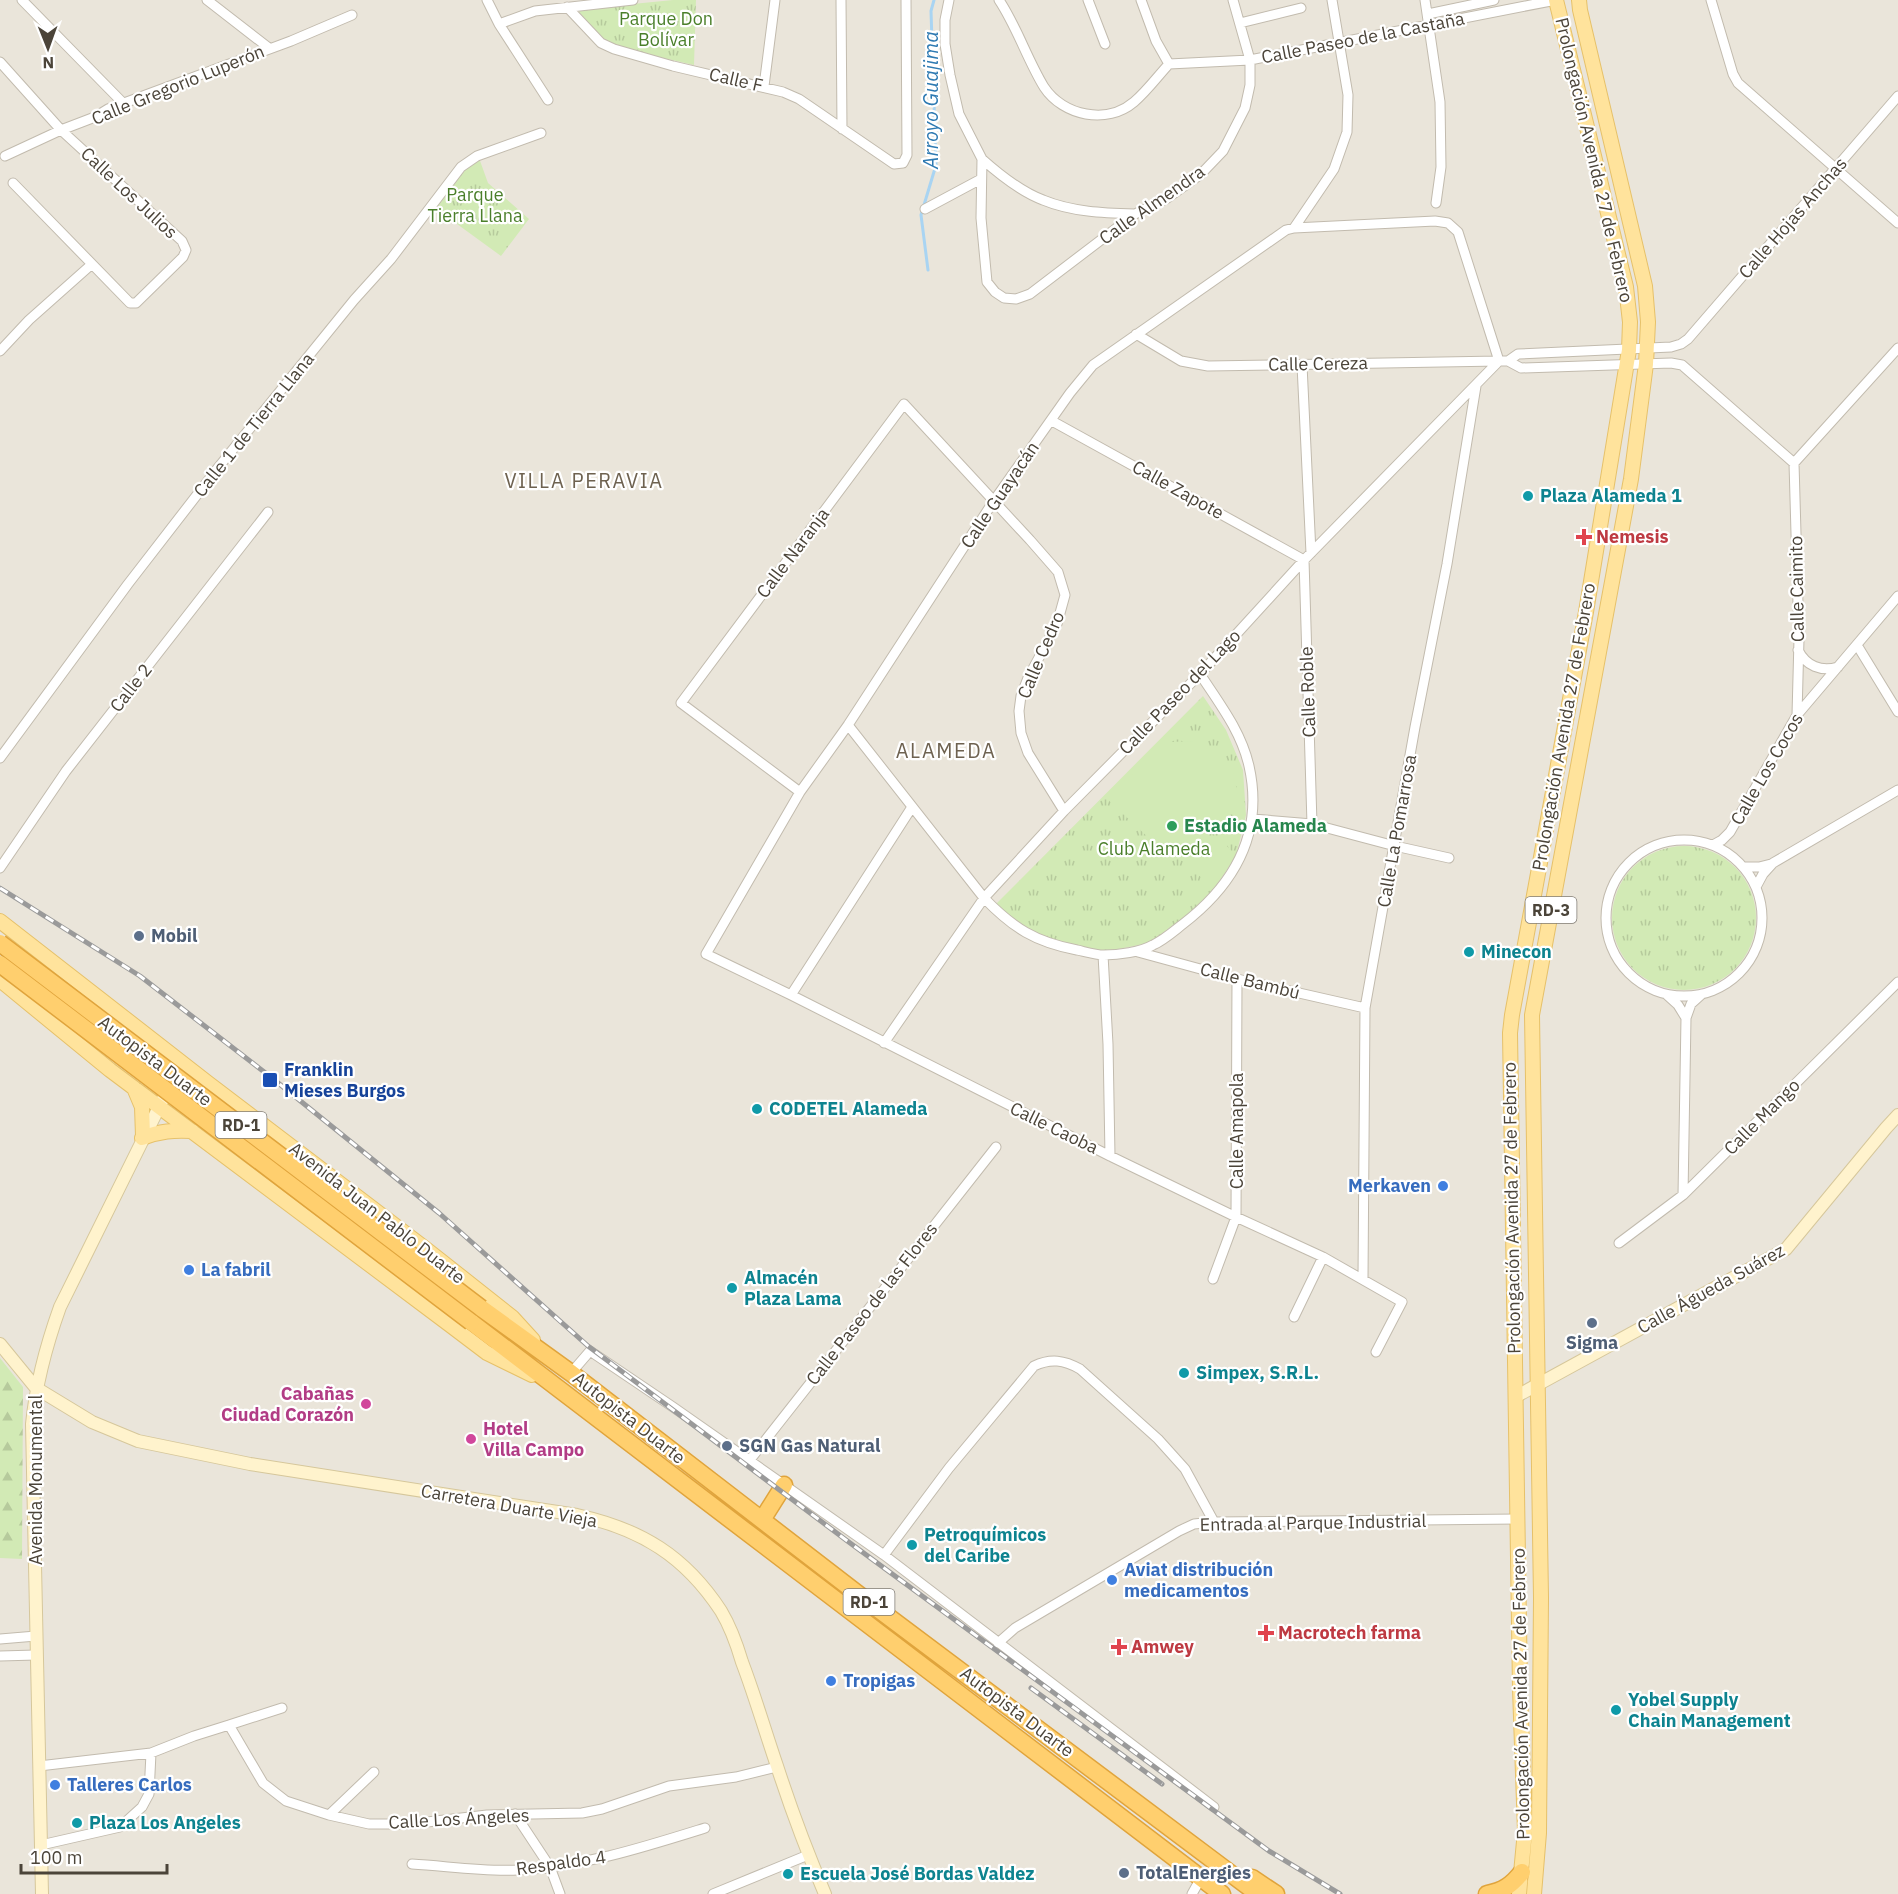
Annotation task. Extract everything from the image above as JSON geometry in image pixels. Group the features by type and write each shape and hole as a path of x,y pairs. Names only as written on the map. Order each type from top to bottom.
{"highway":[{"name":"Autopista Duarte","path":"0,943 481,1308 571,1373 858,1594 1258,1894"},
{"name":"Autopista Duarte","path":"0,964 1222,1894"},
{"path":"762,1520 784,1485"},
{"path":"1208,1856 1246,1875 1275,1894"},
{"path":"1487,1894 1506,1888 1522,1872"}],"main road":[{"name":"Prolongación Avenida 27 de Febrero","path":"1519,1894 1525,1831 1509,1048 1512,1015 1586,612 1627,365 1630,322 1626,286 1556,0"},
{"name":"Prolongación Avenida 27 de Febrero","path":"1534,1894 1539,1833 1540,1712 1532,1015 1631,479 1647,349 1645,286 1579,0"},
{"name":"Avenida Juan Pablo Duarte","path":"0,921 512,1317 548,1357"},
{"name":"Autopista Duarte","path":"0,980 110,1070 487,1353 551,1384"},
{"name":"Avenida Monumental","path":"42,1894 32,1424 36,1388 46,1345 60,1307 182,1063"},
{"path":"135,1088 142,1107 143,1137 174,1130 194,1131"},
{"name":"Calle Águeda Suárez","path":"1515,1396 1786,1249 1898,1115"},
{"name":"Carretera Duarte Vieja","path":"0,1344 36,1388 92,1422 138,1441 250,1464 577,1515 612,1524 642,1536 665,1551 694,1577 722,1612 753,1689 777,1767 808,1855 825,1894"},
{"path":"1521,1713 1540,1712"}],"street":[{"path":"22,0 123,103"},
{"path":"207,0 268,48"},
{"path":"487,0 499,24 548,100"},
{"path":"499,24 535,11 633,0"},
{"path":"764,86 775,0"},
{"path":"841,0 842,129"},
{"name":"Calle F","path":"567,7 601,43 673,66 764,86 799,99 894,164 903,163 907,155 906,0"},
{"path":"949,0 945,20 945,44 950,75 959,114 982,159 1003,176 1042,200 1087,211 1135,214"},
{"path":"999,0 1045,87 1064,107 1080,114 1098,116 1111,114 1133,103 1168,64 1156,41 1141,0"},
{"path":"1088,0 1105,44"},
{"name":"Calle Almendra","path":"981,179 981,218 987,282 1004,298 1016,299 1030,294 1135,214 1166,199 1201,174 1223,151 1245,108 1250,86 1250,60 1233,0"},
{"path":"1294,228 1334,169 1347,132 1348,95 1332,0"},
{"path":"1425,0 1440,102 1441,167 1436,203"},
{"name":"Calle Paseo de la Castaña","path":"1428,14 1494,0"},
{"name":"Calle Paseo de la Castaña","path":"1168,64 1250,60 1556,0"},
{"path":"1711,0 1733,74 1738,83 1898,223"},
{"path":"1240,23 1301,8"},
{"name":"Calle Gregorio Luperón","path":"5,156 61,130 82,123 108,109 352,15"},
{"name":"Calle Los Julios","path":"0,62 61,130 182,241 186,250 183,257 136,303 130,303 13,183"},
{"name":"Calle Hojas Anchas","path":"1671,347 1688,339 1898,96"},
{"name":"Calle 1 de Tierra Llana","path":"0,758 128,584 217,469 354,300 391,259 460,167 477,156 541,133"},
{"path":"925,209 981,179 982,159"},
{"name":"Calle Guayacán","path":"706,954 800,792 848,725 993,502 1070,393 1093,365 1274,236 1286,230 1435,221 1448,223 1458,232 1504,361"},
{"path":"0,351 29,320 92,264"},
{"name":"Calle Cereza","path":"1136,334 1181,361 1194,364 1302,365 1504,361 1521,368 1671,363"},
{"path":"1671,347 1671,363 1682,365 1698,378 1794,463 1898,348"},
{"name":"Calle Cereza","path":"1504,361 1518,354 1671,347"},
{"name":"Calle Paseo del Lago","path":"884,1043 984,898 1064,811 1200,674 1308,556 1476,386 1504,361"},
{"name":"Calle Roble","path":"1302,365 1308,556 1312,824"},
{"name":"Calle La Pomarrosa","path":"1363,1279 1365,1008 1447,564 1476,386"},
{"name":"Calle Cedro","path":"904,404 1058,572 1065,595 1058,624 1028,678 1018,711 1021,733 1028,753 1064,811"},
{"name":"Calle Naranja","path":"800,792 681,703 904,404"},
{"name":"Calle Zapote","path":"1052,421 1308,556"},
{"name":"Calle Caimito","path":"1794,463 1797,714"},
{"name":"Calle 2","path":"0,868 66,771 268,512"},
{"name":"Calle Los Cocos","path":"1713,845 1730,832 1797,714 1898,596"},
{"path":"1857,645 1897,708"},
{"path":"1798,650 1806,661 1818,668 1832,669 1839,666"},
{"path":"848,725 984,898 1005,920 1029,936 1066,948 1103,955 1135,951 1152,946 1161,940 1202,910 1221,890 1236,867 1253,819 1249,767 1241,741 1229,717 1200,674"},
{"path":"1744,867 1759,867 1773,863 1898,790"},
{"path":"791,994 912,807"},
{"path":"1253,819 1312,824 1449,858"},
{"name":"Calle Los Cocos","path":"1730,832 1731,855"},
{"path":"1690,840 1713,845 1731,855 1744,867 1756,887 1762,909 1761,932 1754,953 1741,971 1723,986 1702,994 1684,996 1666,994 1645,985 1626,971 1613,952 1606,929 1606,906 1613,884 1626,865 1645,850 1667,842 1690,840"},
{"path":"1756,887 1763,874 1773,863"},
{"name":"Calle Bambú","path":"1135,951 1237,979 1365,1008"},
{"name":"Calle Caoba","path":"706,954 791,994 884,1043 1236,1218 1323,1257 1402,1302 1376,1352"},
{"path":"1103,955 1108,1044 1110,1156"},
{"name":"Calle Amapola","path":"1213,1279 1236,1218 1237,979"},
{"name":"Calle Mango","path":"1619,1243 1683,1195 1898,982"},
{"path":"1666,994 1678,1005 1686,1018"},
{"path":"1683,1195 1686,1018 1691,1004 1702,994"},
{"name":"Calle Paseo de las Flores","path":"749,1461 996,1147"},
{"path":"1294,1317 1323,1257"},
{"path":"571,1373 590,1351 884,1555 1214,1807"},
{"path":"884,1555 949,1468 1034,1366 1044,1361 1068,1362 1080,1369 1158,1439 1185,1468 1214,1522"},
{"name":"Entrada al Parque Industrial","path":"998,1643 1015,1628 1194,1524 1518,1519"},
{"path":"0,1639 36,1636"},
{"path":"0,1656 36,1655"},
{"path":"39,1766 151,1753 194,1736 282,1708"},
{"name":"Calle Los Ángeles","path":"229,1725 263,1783 286,1801 329,1815 369,1824 410,1824 487,1815 582,1813 602,1809 669,1786 736,1777 777,1767"},
{"path":"40,1845 120,1827 142,1807 149,1794 151,1753"},
{"path":"329,1815 374,1772"},
{"path":"515,1814 550,1868 560,1894"},
{"name":"Respaldo 4","path":"412,1863 515,1870 550,1868 618,1855 705,1828"},
{"path":"713,1894 808,1855"},
{"path":"1192,1894 1200,1878"}],"shaded area":[{"path":"0,0 1898,0 1898,1894 0,1894"}],"green space":[{"name":"Parque Don Bolívar","path":"673,0 696,0 694,65 650,55 605,41 579,12 582,9"},
{"name":"Parque Tierra Llana","path":"479,158 488,183 529,219 501,256 435,208 461,171"},
{"name":"Club Alameda","path":"1203,696 1226,730 1243,770 1246,815 1236,856 1207,900 1149,943 1103,952 1056,941 1024,927 996,904"},
{"name":"Estadio Alameda","path":"1193,741 1233,773 1238,794 1183,855 1168,856 1105,797 1170,742"},
{"path":"1219,837 1235,855 1205,882 1189,864"},
{"path":"1684,846 1712,851 1735,867 1751,890 1756,918 1751,946 1735,969 1712,985 1684,990 1656,985 1633,969 1617,946 1612,918 1617,890 1633,867 1656,851"},
{"path":"0,1358 23,1387 22,1559 0,1558"}],"waterway":[{"name":"Arroyo Guajima","path":"928,270 921,215 936,165 931,11 934,0"}],"railway":[{"path":"0,888 140,976 272,1078 439,1213 588,1346 846,1540 1269,1851 1340,1894"},
{"path":"1031,1688 1162,1784"}],"place":[{"name":"Plaza Alameda 1","path":"1528,496"},
{"name":"Nemesis","path":"1584,537"},
{"name":"Estadio Alameda","path":"1172,826"},
{"name":"Mobil","path":"139,936"},
{"name":"Minecon","path":"1469,952"},
{"name":"Franklin Mieses Burgos","path":"270,1080"},
{"name":"CODETEL Alameda","path":"757,1109"},
{"name":"Merkaven","path":"1443,1186"},
{"name":"La fabril","path":"189,1270"},
{"name":"Almacén Plaza Lama","path":"732,1288"},
{"name":"Sigma","path":"1592,1323"},
{"name":"Simpex, S.R.L.","path":"1184,1373"},
{"name":"Cabañas Ciudad Corazón","path":"366,1404"},
{"name":"Hotel Villa Campo","path":"471,1439"},
{"name":"SGN Gas Natural","path":"727,1446"},
{"name":"Petroquímicos del Caribe","path":"912,1545"},
{"name":"Aviat distribución medicamentos","path":"1112,1580"},
{"name":"Macrotech farma","path":"1266,1633"},
{"name":"Amwey","path":"1119,1647"},
{"name":"Tropigas","path":"831,1681"},
{"name":"Yobel Supply Chain Management","path":"1616,1710"},
{"name":"Talleres Carlos","path":"55,1785"},
{"name":"Plaza Los Angeles","path":"77,1823"},
{"name":"TotalEnergies","path":"1124,1873"},
{"name":"Escuela José Bordas Valdez","path":"788,1874"}],"district":[{"name":"VILLA PERAVIA","path":"584,481"},
{"name":"ALAMEDA","path":"946,751"}]}
